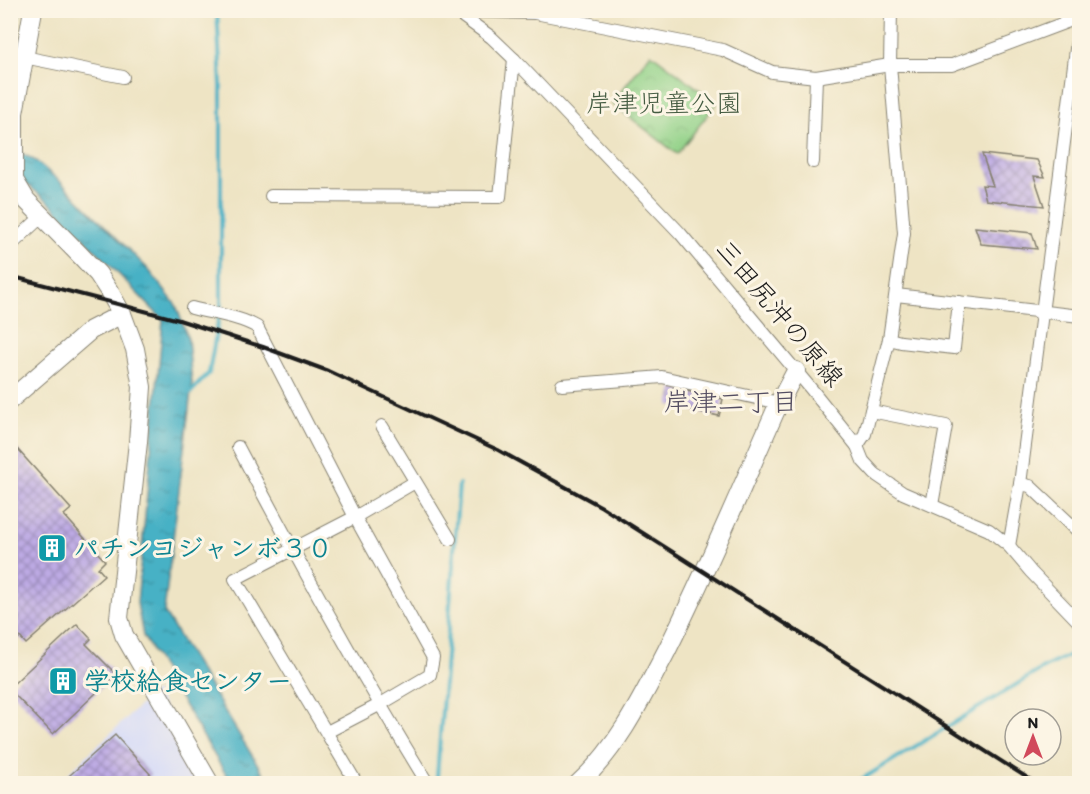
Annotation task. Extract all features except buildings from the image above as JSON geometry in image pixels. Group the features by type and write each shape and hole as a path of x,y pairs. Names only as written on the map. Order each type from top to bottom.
{"street":[{"path":"33,10 14,113 12,133 14,180 26,200 41,217 98,274 122,314 135,350 142,387 119,618 124,635 210,783"},
{"path":"857,446 865,434 890,339 904,233 890,65 891,10"},
{"path":"454,11 535,13 723,50 772,72 816,77 890,65 952,65 1080,17 1020,484 1009,546"},
{"name":"三田尻沖の原線","path":"454,11 491,37 514,59 680,233 857,446 863,461 875,474 903,493 989,530 1009,546 1030,572 1080,623"},
{"path":"24,57 123,77"},
{"path":"270,196 500,197 514,59"},
{"path":"813,162 816,77"},
{"path":"10,246 41,217"},
{"path":"896,295 1080,316"},
{"path":"890,339 954,348 959,302"},
{"path":"192,308 245,320 257,327 355,517 433,658 430,675 327,732"},
{"path":"10,400 91,330 122,314"},
{"path":"578,783 610,747 636,710 686,611 779,403 796,371"},
{"path":"562,385 662,377 779,403"},
{"path":"871,411 946,426 932,505"},
{"path":"382,426 450,539"},
{"path":"238,447 292,550 379,705 428,783"},
{"path":"357,783 236,579 355,517 415,482"},
{"path":"1020,484 1030,486 1080,533"}],"shaded area":[{"path":"155,691 210,784 57,784"}],"green space":[{"name":"岸津児童公園","path":"651,53 717,103 677,154 612,103"}],"water":[{"path":"10,147 36,161 62,183 148,269 176,305 188,339 192,384 164,612 269,783 231,783 143,636 137,603 163,320 48,201 15,175"}],"waterway":[{"path":"10,49 19,10"},
{"path":"189,394 209,373 221,305 221,85 217,10"},
{"path":"442,784 437,777 459,484"},
{"path":"854,784 1045,667 1080,650"}],"railway":[{"path":"10,276 179,320 263,347 328,371 498,450 602,507 1037,784"}],"place":[{"name":"パチンコジャンボ３０","path":"52,548"},
{"name":"学校給食センター","path":"63,681"}],"district":[{"name":"岸津二丁目","path":"731,402"}]}
